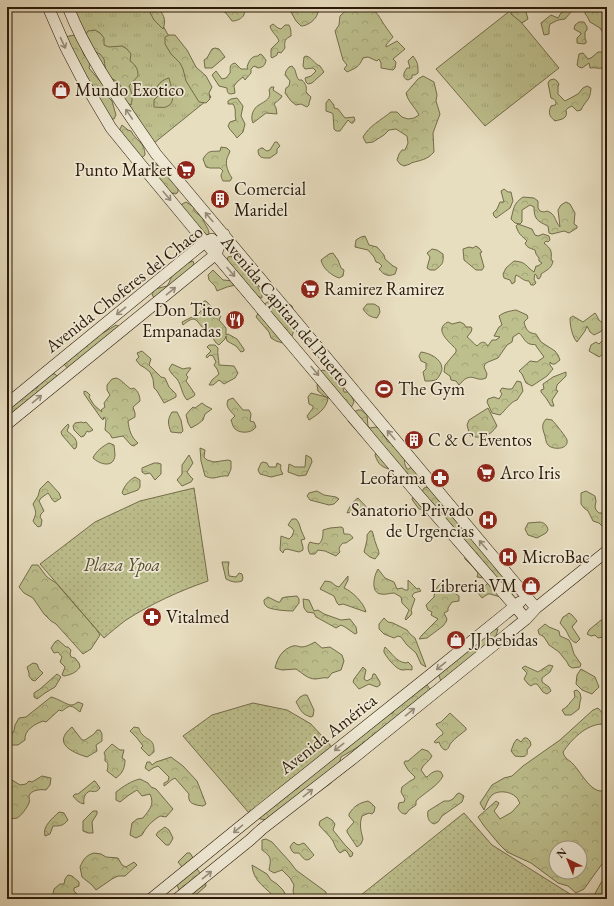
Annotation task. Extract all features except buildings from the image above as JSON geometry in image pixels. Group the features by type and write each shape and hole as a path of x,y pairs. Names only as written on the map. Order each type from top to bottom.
{"street":[{"name":"Avenida Capitan del Puerto","path":"48,7 66,48 82,79 112,128 205,242 414,490 526,619"},
{"name":"Avenida Capitan del Puerto","path":"68,7 75,25 106,80 156,154 536,608"},
{"name":"Avenida Choferes del Chaco","path":"7,404 205,242 224,234"},
{"name":"Avenida Choferes del Chaco","path":"7,424 216,254 224,234"},
{"name":"Avenida América","path":"177,899 262,829 351,760 526,619 536,608 607,551"},
{"name":"Avenida América","path":"151,899 526,597"}],"green space":[{"path":"71,7 153,7 167,33 211,97 154,143 101,63"},
{"path":"147,7 157,7 161,12 164,17 163,29 154,20"},
{"path":"216,7 243,7 245,13 240,19 232,21 226,13"},
{"path":"293,7 313,7 318,12 312,22 301,26 291,12"},
{"path":"350,7 371,7 393,37 386,47 397,41 405,49 393,59 396,62 393,70 381,68 379,59 377,61 368,57 363,58 357,67 347,72 344,69 347,65 343,60 335,31 339,25 340,16"},
{"path":"512,7 530,7 526,12 528,19 522,23 511,14"},
{"path":"566,7 570,7 571,12 565,19 558,20 550,24 549,34 544,35 541,23 551,15 558,18 561,13 565,11"},
{"path":"591,7 606,7 607,36 605,36 600,28 590,22 585,14 587,8 590,8 594,12"},
{"path":"511,10 559,68 485,126 436,69"},
{"path":"579,22 584,22 587,27 585,32 586,43 584,44 577,43 577,38 581,33 574,29 575,25"},
{"path":"273,24 281,29 285,25 289,25 291,36 285,40 285,48 281,53 278,52 277,55 272,58 271,49 279,41 270,26"},
{"path":"95,30 104,38 104,45 109,47 122,46 131,54 130,61 136,67 138,76 129,86 132,96 131,105 126,103 124,100 122,88 119,84 107,73 104,59 100,54 89,49 85,36 88,31"},
{"path":"75,35 79,40 84,55 88,59 90,64 89,68 105,87 103,92 112,101 116,115 114,119 109,119 64,37"},
{"path":"175,35 187,50 196,67 206,76 212,87 209,93 210,99 206,103 199,102 186,81 180,63 171,54 165,44 165,37"},
{"path":"607,47 607,73 602,68 590,68 589,63 582,68 577,65 579,54 583,53 588,59 598,52 602,52"},
{"path":"212,49 219,49 225,57 212,68 205,68 204,60 207,58"},
{"path":"260,54 266,60 265,64 258,68 254,66 251,69 251,73 245,80 243,77 237,82 234,86 235,93 229,94 227,92 227,88 219,86 212,75 216,71 222,79 226,78 230,73 231,66 235,63 241,69 248,69 247,67 251,59"},
{"path":"306,56 320,66 324,72 312,83 308,84 305,78 311,76 316,71 313,68 305,69 303,66 304,57"},
{"path":"413,56 416,60 418,73 412,75 412,78 408,80 404,78 404,75 407,68 410,68 408,61"},
{"path":"292,66 295,69 299,80 302,80 304,83 306,92 311,97 307,107 301,104 296,105 285,93 290,81 285,75 286,71"},
{"path":"423,76 434,82 437,95 436,101 440,114 433,133 434,152 426,158 404,166 397,160 399,154 402,150 405,150 408,143 407,136 396,129 389,130 373,142 366,143 363,137 372,126 391,112 397,112 402,117 408,119 419,115 408,99 406,93 418,79"},
{"path":"169,78 173,94 172,102 166,107 154,107 154,100 158,96 156,89 158,85"},
{"path":"554,79 559,84 558,94 565,101 578,94 587,86 591,88 589,98 581,110 577,111 572,106 566,110 566,115 564,118 555,121 549,113 551,106 555,105 556,103 555,100 551,98 548,83 550,80"},
{"path":"271,87 274,87 273,90 282,96 274,104 277,114 266,113 253,123 252,115 254,110 257,106 269,98 269,90"},
{"path":"237,98 243,106 241,116 245,124 243,132 237,138 228,126 230,122 236,120 234,106 233,104 228,104 228,101"},
{"path":"329,99 334,105 334,108 338,109 345,118 354,117 355,120 353,123 348,120 340,131 336,131 334,129 333,114 326,111 326,103"},
{"path":"122,125 131,131 144,147 145,155 140,159 119,131"},
{"path":"275,142 277,142 280,146 277,149 277,153 270,158 264,158 259,155 258,150 263,148 267,151 270,150"},
{"path":"221,147 227,148 230,151 226,163 232,178 230,181 223,181 221,174 223,171 220,168 206,167 203,159 209,152 220,151"},
{"path":"151,164 155,164 160,167 178,187 178,192 176,194 171,193 149,168"},
{"path":"504,189 511,192 513,201 510,208 496,218 493,213 497,209 500,202 504,202 501,191"},
{"path":"523,197 534,198 538,201 538,208 540,211 550,212 560,227 558,210 561,205 566,202 570,204 575,213 574,224 577,228 569,233 564,231 552,234 549,233 548,226 541,223 537,219 534,207 530,205 522,210 522,222 520,224 515,223 511,219 513,209 517,202"},
{"path":"186,202 194,207 194,211 203,218 209,233 206,237 180,208 182,204"},
{"path":"518,224 532,229 535,235 538,236 543,234 549,236 550,240 544,243 550,250 551,260 553,261 552,265 541,274 539,279 535,274 534,279 536,283 534,285 531,285 529,281 516,275 515,282 512,284 510,280 504,278 503,274 506,268 514,261 524,263 534,272 536,266 542,263 539,261 535,250 526,245 525,243 527,241 520,235 517,229 516,226"},
{"path":"365,236 369,245 377,247 384,255 385,259 397,268 395,274 384,274 379,269 382,266 376,262 368,250 355,247 356,240"},
{"path":"476,246 482,252 480,253 484,267 482,270 476,270 464,260 463,249 469,247 473,248"},
{"path":"432,249 443,254 442,264 435,270 430,270 427,268 430,257 427,253"},
{"path":"333,253 341,268 344,270 343,276 339,278 328,271 321,260"},
{"path":"231,256 241,268 247,269 259,277 258,288 262,294 262,298 255,295 227,260 228,257"},
{"path":"193,261 195,267 155,300 152,294 155,289 167,286 173,274 178,269"},
{"path":"213,270 223,280 235,281 236,285 217,291 215,286 209,280 208,275"},
{"path":"273,300 286,302 292,306 294,312 294,330 292,336 288,341 283,343 271,338 269,332 256,317 264,304"},
{"path":"204,301 212,307 209,312 214,317 221,316 219,320 226,328 226,335 228,334 237,339 244,351 241,352 236,346 227,341 226,336 219,345 214,341 212,334 193,319 183,325 182,322 201,311"},
{"path":"367,304 374,304 379,307 380,312 377,318 372,317 364,311 363,309"},
{"path":"516,310 527,315 528,318 524,322 528,331 536,334 541,342 555,351 558,355 560,360 555,364 550,362 553,369 547,376 532,386 526,383 519,371 530,361 537,362 544,357 536,345 525,341 519,333 513,337 512,342 507,345 498,358 485,364 484,367 487,374 486,378 481,379 469,377 459,385 456,381 451,380 450,376 444,372 445,365 456,352 456,349 442,332 444,325 448,322 452,324 460,322 466,327 471,327 471,332 467,337 477,346 482,342 488,346 492,340 496,340 500,337 494,336 499,327 502,325 499,316"},
{"path":"595,313 606,327 594,335 590,332 587,326 577,342 573,334 570,318 573,316 583,322"},
{"path":"116,325 122,328 71,372 63,363 65,354 88,345 100,329 103,333"},
{"path":"607,335 606,356 603,354 599,357 589,351 591,345 596,342 599,344"},
{"path":"209,345 215,345 218,348 219,365 234,366 238,373 235,378 224,384 219,380 213,385 209,385 219,374 214,365 216,362 213,356 210,355 207,358 206,356 211,351 207,347"},
{"path":"142,351 151,359 149,365 161,377 165,378 169,387 176,394 176,397 164,403 154,388 153,379 150,372 136,360 139,357 137,353"},
{"path":"421,352 434,357 441,364 442,368 436,380 425,381 423,372 426,369 426,363 421,361 419,356"},
{"path":"172,364 183,369 191,368 186,375 188,377 186,381 195,394 187,400 179,382 169,369"},
{"path":"322,370 330,372 342,384 344,392 349,392 354,402 351,408 324,396 318,391 317,385"},
{"path":"566,372 566,376 557,385 556,390 558,391 552,400 554,406 551,406 541,392 541,390 544,389 543,384 553,377"},
{"path":"42,373 55,374 58,377 7,423 7,412 9,410 7,409 32,389 37,388"},
{"path":"116,378 131,389 134,388 139,395 140,401 133,407 135,417 128,421 131,433 138,443 134,446 131,445 123,436 112,438 105,430 106,420 104,417 103,420 101,418 84,394 84,391 90,395 89,397 94,405 102,412 101,410 105,407 104,403 110,395 107,390 107,385 112,379"},
{"path":"517,381 521,382 523,391 517,400 510,404 500,415 492,413 487,402 488,399 494,397 499,399 502,394 500,391 502,388 512,389"},
{"path":"311,393 326,397 328,399 323,409 309,420 307,416 313,408 313,406 309,404 308,397"},
{"path":"233,398 243,410 249,410 251,414 250,421 254,422 256,427 252,431 240,432 235,429 231,420 235,416 227,405 228,400"},
{"path":"202,403 212,409 205,414 203,420 191,428 186,415 193,407 195,408"},
{"path":"488,408 497,426 492,432 485,436 470,436 467,425 469,420"},
{"path":"361,410 367,415 368,426 370,428 379,428 388,442 393,443 405,455 404,462 407,469 411,467 415,469 417,475 412,482 379,464 375,455 377,450 364,439 348,421 351,413"},
{"path":"172,412 177,412 181,420 183,431 181,433 171,432 168,422"},
{"path":"546,419 552,420 563,434 567,440 565,446 553,448 547,444 543,427"},
{"path":"86,422 93,430 89,432 87,431 84,436 81,437 74,430 73,426 75,423"},
{"path":"68,424 69,426 67,431 75,438 77,443 76,448 74,449 61,432"},
{"path":"109,443 114,445 115,455 112,462 106,464 93,458 100,449"},
{"path":"200,448 205,450 204,457 207,460 214,462 231,461 231,469 228,476 211,478 205,476 201,461"},
{"path":"189,455 193,463 187,472 193,479 191,482 182,486 177,480 182,474 182,465"},
{"path":"306,455 311,458 312,462 306,475 299,476 288,472 289,464 295,467 305,467"},
{"path":"263,462 267,463 269,467 276,467 277,463 281,465 283,474 271,477 260,474 258,470"},
{"path":"154,463 161,464 161,474 155,480 150,473 145,474 142,472 142,468"},
{"path":"135,477 140,480 140,487 138,490 124,495 122,493 125,486"},
{"path":"48,481 59,493 61,498 55,502 48,493 41,498 39,501 44,511 40,517 42,520 41,526 38,527 33,521 36,512 33,504 40,489"},
{"path":"428,487 444,503 446,511 456,518 467,531 467,537 478,542 514,588 514,591 510,597 504,598 488,594 482,598 478,593 488,583 484,578 477,577 478,573 465,559 464,554 425,510 419,509 412,499 414,495 421,494 424,488"},
{"name":"Plaza Ypoa","path":"194,488 208,581 155,603 126,620 104,638 40,564 95,522 140,501"},
{"path":"317,491 324,495 339,499 334,504 329,505 310,500 307,496 309,493"},
{"path":"586,491 595,496 596,510 599,513 607,514 607,528 593,521 588,511 581,504 581,493"},
{"path":"358,498 367,508 368,515 354,511 347,513 351,505"},
{"path":"292,519 296,519 298,521 305,539 301,540 303,550 299,552 287,549 284,550 283,553 280,550 281,536 289,539 292,536 294,531 288,525"},
{"path":"540,522 547,527 548,530 546,533 537,538 528,535 525,529 528,523"},
{"path":"343,528 344,534 350,534 353,538 340,546 340,552 336,556 325,551 318,550 315,554 310,554 308,548 310,542 319,544 323,536 323,530"},
{"path":"370,531 373,533 379,553 375,559 364,552 367,535"},
{"path":"222,562 229,562 229,576 236,577 239,573 242,574 242,581 234,582 226,579"},
{"path":"32,565 38,565 47,577 56,583 96,629 100,635 91,649 83,654 56,624 44,614 33,598 24,593 19,587"},
{"path":"378,569 385,578 394,582 397,589 402,588 408,590 408,580 421,591 414,593 412,596 415,599 411,610 412,613 406,620 405,619 409,610 402,603 401,597 394,593 383,594 375,591 374,579"},
{"path":"348,576 348,580 344,588 357,598 363,605 366,612 343,604 339,605 334,596 320,589 325,581 331,582 339,587"},
{"path":"443,581 447,583 453,592 459,596 459,601 452,602 448,608 448,611 444,613 447,619 443,626 427,638 419,639 438,619 431,615 432,612 428,610 426,605 434,597 435,591"},
{"path":"297,596 299,603 293,611 271,608 266,606 264,603 264,600 268,597 280,602 282,598"},
{"path":"303,599 309,600 314,611 318,610 324,614 341,620 350,619 356,627 357,633 355,634 341,625 336,628 316,617 314,613 307,612 304,608"},
{"path":"569,613 577,621 572,627 580,639 576,643 570,639 560,623 563,617"},
{"path":"384,618 388,622 407,630 415,638 426,667 421,664 416,653 401,637 398,636 394,638 384,634 379,629 379,624"},
{"path":"603,620 607,626 607,641 603,637 598,638 595,635 591,636 587,634 589,630"},
{"path":"545,624 559,631 560,636 569,640 574,654 581,664 580,667 572,668 569,666 559,652 549,645 544,637 539,634 538,630"},
{"path":"498,629 495,639 441,681 439,676 442,667 488,630"},
{"path":"58,640 71,650 71,657 75,658 80,667 77,671 64,676 62,675 65,667 60,662 62,657 58,652 54,653 51,648"},
{"path":"315,642 322,648 330,647 342,655 344,661 341,670 332,673 328,678 312,679 296,669 282,670 275,668 277,661 283,652 289,647 302,647"},
{"path":"385,647 399,661 406,663 408,662 412,666 412,670 402,670 395,666 384,653"},
{"path":"33,663 37,664 43,673 35,681 29,676 27,667"},
{"path":"549,665 553,666 550,672 542,678 542,682 549,687 551,691 547,694 543,692 537,684 531,686 528,684 524,679 527,673 522,668 525,666 538,672"},
{"path":"363,667 366,670 364,679 367,681 372,678 373,674 375,674 380,682 380,685 377,687 369,684 359,689 353,682"},
{"path":"581,669 595,677 599,687 592,694 582,690 576,684 577,675"},
{"path":"57,674 61,677 55,687 37,699 34,697 34,693"},
{"path":"427,685 430,689 427,694 396,719 341,757 334,769 331,783 320,791 269,820 260,819 256,816 291,791 297,789 329,758 347,749 356,739 386,715 393,713 396,704"},
{"path":"577,690 580,693 581,698 579,709 571,715 565,715 562,710 575,697 574,691"},
{"path":"304,695 307,695 314,710 313,716 311,717 303,713 296,702"},
{"path":"51,697 69,705 74,705 78,702 83,704 80,712 71,706 62,711 59,710 46,722 43,721 28,730 25,740 18,745 10,745 7,747 7,737 14,731 15,725 19,718 26,717"},
{"path":"253,703 287,710 311,724 332,747 249,813 183,736 212,715"},
{"path":"598,708 607,718 607,730 603,724 585,730 570,743 563,752 566,758 593,788 601,791 607,789 607,857 584,889 576,893 568,886 554,880 588,880 588,840 548,840 548,876 531,863 507,852 478,817 496,801 499,803 494,811 500,819 512,812 520,803 517,797 507,792 497,792 492,795 484,810 480,803 492,785 504,778 512,776 523,766 560,740 593,710"},
{"path":"450,713 466,728 466,730 454,739 445,750 439,742 434,742 443,734 436,724 441,722"},
{"path":"72,727 82,740 85,740 94,734 97,730 100,730 102,734 102,741 96,745 97,751 87,757 70,750 64,742 64,738 66,733"},
{"path":"134,727 139,728 142,734 152,742 154,752 149,756 141,748 143,746 130,731"},
{"path":"524,738 527,738 530,741 531,745 527,750 526,756 515,756 511,751 514,743 517,739 521,742"},
{"path":"112,744 120,750 124,750 122,758 125,760 124,767 122,772 116,778 107,771 108,765 105,761 104,753"},
{"path":"422,749 428,751 432,756 421,770 426,777 437,771 441,772 443,776 441,780 416,801 416,805 406,814 403,814 398,808 399,803 404,802 405,799 401,792 402,787 415,777 404,763"},
{"path":"171,757 183,766 197,781 206,804 200,806 190,802 189,794 175,778 164,786 164,783 168,781 169,777 158,766 149,771 145,768 147,762 150,762 152,765 156,762"},
{"path":"42,776 51,778 50,785 46,790 32,792 29,796 29,803 22,814 17,818 7,819 7,783 9,779 20,785 26,784 29,781 32,782"},
{"path":"140,779 156,789 173,809 166,817 160,816 154,820 142,835 136,838 130,835 132,823 137,819 143,818 149,810 152,804 150,794 142,796 137,790 120,802 116,800 116,792 128,784"},
{"path":"94,781 100,788 95,792 90,791 86,794 84,804 73,796 78,794"},
{"path":"459,793 464,796 462,802 442,816 438,822 434,824 430,822 428,811 444,801 453,799"},
{"path":"368,801 375,807 374,812 372,814 369,813 362,816 360,825 363,839 361,844 357,847 347,832 354,822 349,814 357,805"},
{"path":"93,811 97,811 97,814 92,822 93,833 88,833 83,831 83,821"},
{"path":"59,812 64,813 68,820 61,825 53,826 50,834 45,836 45,829"},
{"path":"464,813 492,845 578,899 356,899"},
{"path":"327,817 335,824 333,830 353,853 352,856 350,857 345,850 340,853 332,839 319,825 320,821"},
{"path":"165,827 169,830 173,838 169,845 166,845 156,835"},
{"path":"266,839 272,842 296,870 326,892 326,899 295,899 293,891 294,885 290,878 282,870 274,873 269,870 270,858 262,850 262,840"},
{"path":"294,842 299,845 303,843 305,844 314,855 305,860 299,853 294,853 290,847"},
{"path":"94,853 101,854 106,857 118,858 122,865 126,867 134,862 137,865 125,876 118,876 96,890 82,877 80,867 85,858"},
{"path":"187,853 190,853 195,861 197,869 205,879 206,886 191,899 184,899 178,895 179,889 175,882 182,867 178,862"},
{"path":"252,865 267,874 271,880 283,890 288,899 276,899 257,880"},
{"path":"607,874 607,899 592,899 602,881"},
{"path":"68,875 72,876 79,882 79,886 74,888 74,891 81,898 50,899 54,889 60,884 64,884"}],"place":[{"name":"Mundo Exotico","path":"61,90"},
{"name":"Punto Market","path":"186,170"},
{"name":"Comercial Maridel","path":"220,199"},
{"name":"Ramirez Ramirez","path":"310,289"},
{"name":"Don Tito Empanadas","path":"235,320"},
{"name":"The Gym","path":"384,389"},
{"name":"C & C Eventos","path":"414,440"},
{"name":"Arco Iris","path":"486,473"},
{"name":"Leofarma","path":"440,478"},
{"name":"Sanatorio Privado de Urgencias","path":"488,520"},
{"name":"MicroBac","path":"508,557"},
{"name":"Libreria VM","path":"531,586"},
{"name":"Vitalmed","path":"152,617"},
{"name":"JJ bebidas","path":"456,640"}]}
